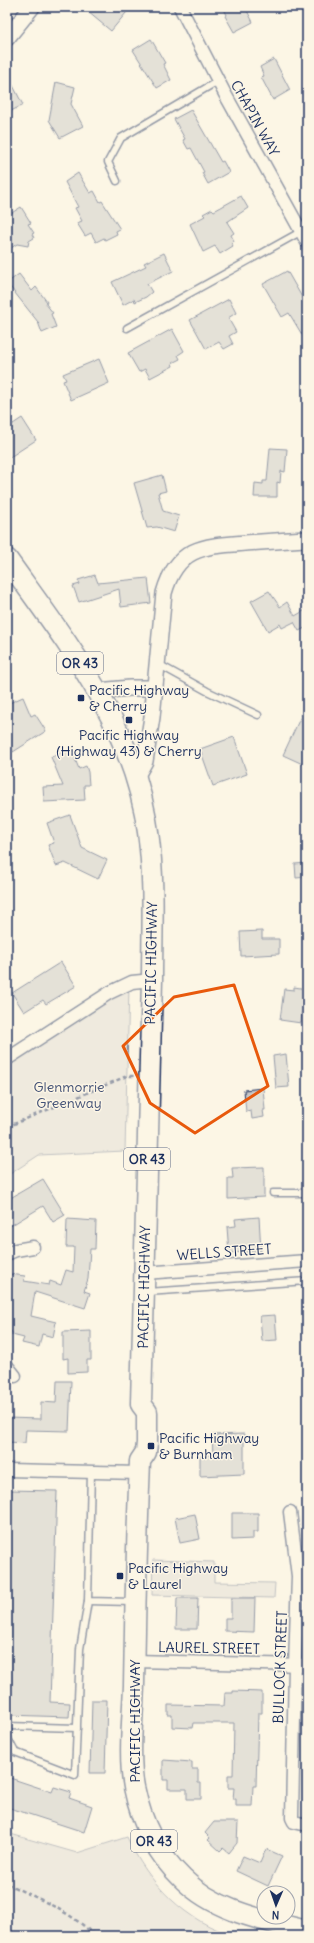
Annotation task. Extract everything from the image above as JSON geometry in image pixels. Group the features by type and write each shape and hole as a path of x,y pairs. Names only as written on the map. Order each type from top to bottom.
{"main road":[{"name":"PACIFIC HIGHWAY","path":"7,559 71,648 108,709 127,751 136,777 148,832 151,860 152,980 141,1404 134,1412 133,1453 139,1467 132,1768 134,1786 146,1828 168,1862 183,1880 203,1895 220,1904 246,1914 307,1931"}],"street":[{"path":"7,38 32,7"},
{"name":"CHAPIN WAY","path":"180,7 218,81 304,230 307,242"},
{"path":"136,777 145,761 156,688 164,593 168,580 183,559 201,548 210,545 307,539"},
{"path":"98,691 130,688 156,688"},
{"path":"7,1059 109,993 132,982 152,980"},
{"path":"7,1254 16,1250 33,1247"},
{"name":"WELLS STREET","path":"144,1283 307,1261"},
{"path":"7,1366 16,1376"},
{"path":"7,1470 91,1472 139,1467"},
{"name":"BULLOCK STREET","path":"290,1512 298,1576 292,1818 294,1822 307,1825"},
{"name":"LAUREL STREET","path":"134,1661 307,1665"}],"lane":[{"path":"117,181 108,162 121,138 218,81"},
{"path":"127,328 304,230"},
{"path":"158,664 206,691 258,715"},
{"path":"273,1193 307,1193"},
{"path":"144,1283 307,1281"},
{"path":"7,1737 15,1752 76,1775 80,1649 88,1601 91,1472"},
{"path":"88,1601 136,1602"},
{"path":"7,1726 77,1728"}],"path":[{"path":"7,1126 127,1076 149,1077"},
{"path":"7,1884 66,1913 81,1922 95,1936"}],"highlighted area":[{"path":"234,985 268,1086 195,1133 150,1103 123,1046 174,997"}],"green space":[{"name":"Glenmorrie Greenway","path":"129,987 125,1151 39,1155 7,1176 7,1066"},
{"path":"153,1560 214,1562 214,1582 275,1583 274,1598 152,1595"},
{"path":"7,1833 77,1853 127,1837 146,1870 171,1899 201,1922 236,1936 7,1936"}],"building":[{"path":"82,7 131,7 111,31"},
{"path":"223,7 245,7 253,22 234,32 225,16 227,15"},
{"path":"151,39 165,63 163,64 171,80 157,88 133,50"},
{"path":"274,59 290,90 273,100 261,77 264,76 260,67"},
{"path":"7,74 23,105 7,113"},
{"path":"56,82 75,87 71,104 83,126 60,138 49,120"},
{"path":"191,110 221,162 223,161 229,172 208,184 202,173 204,172 191,148 188,149 183,140 185,139 174,119"},
{"path":"78,173 90,193 94,191 100,202 102,201 120,229 116,231 117,234 105,240 104,238 96,242 91,233 85,236 77,223 82,221 75,208 78,207 65,182"},
{"path":"241,196 248,208 227,222 234,233 231,235 234,241 231,243 233,246 220,254 215,246 203,252 190,224 205,216 203,214 212,209 214,211"},
{"path":"21,207 31,223 28,224 34,233 32,234 34,238 29,241 28,246 17,244 11,248 7,245 7,216"},
{"path":"164,253 173,271 147,284 152,292 146,297 135,302 134,299 123,305 112,282 146,266 144,263"},
{"path":"287,271 307,306 307,343 289,313 282,317 263,284"},
{"path":"19,274 32,291 36,287 47,302 46,304 53,313 51,314 56,327 42,333 38,322 7,283"},
{"path":"229,299 236,313 228,318 236,332 229,336 233,344 224,349 219,342 206,349 190,320"},
{"path":"172,329 184,351 178,355 180,359 172,363 173,366 150,378 145,369 139,372 128,353"},
{"path":"99,359 109,383 71,400 63,381 66,380 63,374"},
{"path":"22,418 36,440 7,459 7,428"},
{"path":"270,448 287,449 285,472 281,471 280,483 277,482 277,497 254,497 255,483 263,484 263,481 267,481"},
{"path":"162,475 166,491 158,493 163,511 179,516 174,532 157,527 147,528 134,483"},
{"path":"95,575 98,583 148,578 151,603 121,607 119,589 79,602 73,586 80,584 78,580"},
{"path":"269,591 280,607 287,602 295,616 307,609 307,627 299,631 294,622 282,628 280,624 268,631 251,601"},
{"path":"23,697 31,716 35,714 46,731 13,752 7,740 7,704"},
{"path":"307,703 307,766 283,755"},
{"path":"234,737 247,774 213,786 200,749"},
{"path":"71,749 79,769 86,766 88,772 89,785 84,785 85,800 44,802 43,787 63,786 51,757"},
{"path":"70,815 82,848 107,860 98,879 65,863 56,866 48,845 54,843 47,823"},
{"path":"307,863 307,877 296,878 295,864"},
{"path":"262,931 262,939 279,939 279,954 241,956 240,932"},
{"path":"61,962 76,986 46,1004 43,1000 24,1012 12,993"},
{"path":"294,987 307,989 307,1013 302,1012 301,1023 280,1020 284,989 294,990"},
{"path":"286,1054 289,1087 276,1088 273,1056"},
{"path":"263,1088 265,1110 263,1110 264,1117 252,1119 251,1111 246,1112 244,1090"},
{"path":"264,1167 264,1197 228,1199 228,1178 233,1178 232,1168"},
{"path":"43,1179 65,1215 53,1222 43,1206 7,1228 7,1200"},
{"path":"259,1217 261,1251 229,1253 227,1227 236,1226 235,1219"},
{"path":"67,1219 96,1221 95,1249 90,1249 88,1279 84,1291 90,1293 85,1308 35,1292 31,1316 56,1322 53,1337 42,1334 39,1347 22,1343 24,1338 12,1335 12,1332 7,1330 7,1277 9,1277 10,1274 25,1276 24,1281 49,1285 50,1281 61,1285 66,1270 73,1272 74,1247 66,1247"},
{"path":"275,1315 277,1340 262,1341 260,1316"},
{"path":"91,1331 91,1360 87,1360 87,1372 68,1373 68,1358 63,1359 63,1332"},
{"path":"57,1381 71,1381 69,1431 26,1430 25,1443 7,1442 7,1418 41,1419 41,1402 56,1403"},
{"path":"244,1434 244,1474 200,1476 200,1456 213,1455 212,1435"},
{"path":"9,1490 57,1491 50,1702 70,1703 69,1717 7,1715 7,1546"},
{"path":"232,1513 258,1513 258,1532 253,1532 253,1539 232,1540"},
{"path":"195,1514 200,1539 180,1543 175,1518"},
{"path":"177,1598 198,1598 197,1629 176,1629"},
{"path":"231,1598 255,1598 254,1632 225,1631 225,1618 231,1618"},
{"path":"233,1691 262,1692 262,1713 258,1713 256,1786 253,1786 252,1806 236,1806 236,1799 233,1799 234,1788 228,1788 228,1775 233,1775 234,1723 193,1723 192,1728 172,1727 172,1715 168,1715 168,1705 224,1706 225,1693 233,1693"},
{"path":"92,1700 107,1700 105,1773 90,1773"},
{"path":"163,1760 192,1762 192,1769 198,1769 198,1783 201,1783 201,1799 187,1799 187,1789 168,1789 168,1780 163,1780"},
{"path":"7,1777 52,1792 54,1787 71,1792 69,1798 92,1806 84,1832 7,1807"},
{"path":"214,1822 238,1822 237,1843 229,1853 223,1848 220,1851 208,1840 210,1838 205,1833"},
{"path":"266,1849 282,1856 268,1885 236,1871 243,1856 260,1863"}],"place":[{"name":"Pacific Highway & Cherry","path":"81,698"},
{"name":"Pacific Highway (Highway 43) & Cherry","path":"129,720"},
{"name":"Pacific Highway & Burnham","path":"151,1446"},
{"name":"Pacific Highway & Laurel","path":"120,1576"}]}
